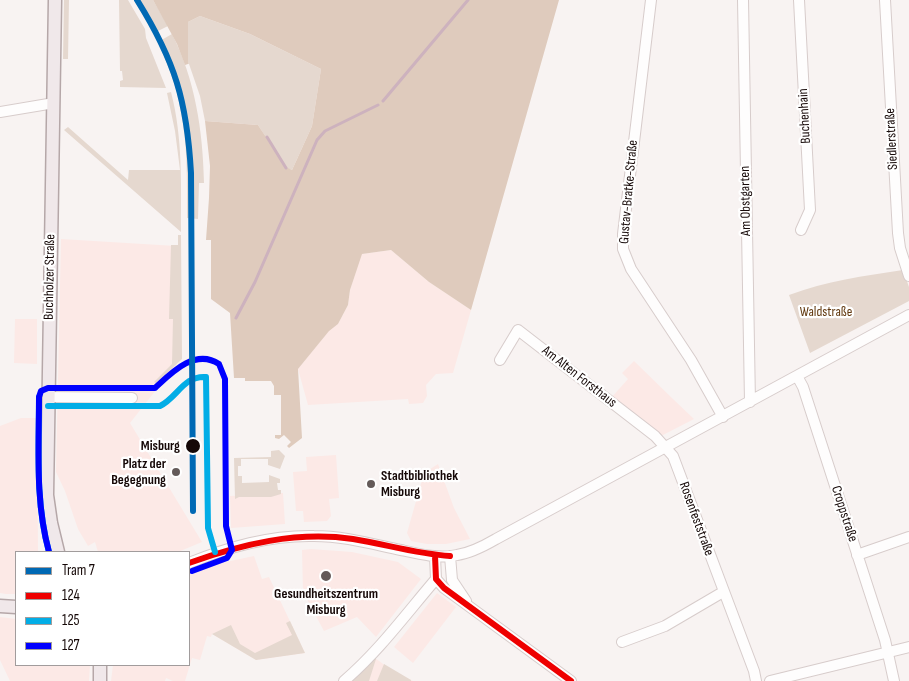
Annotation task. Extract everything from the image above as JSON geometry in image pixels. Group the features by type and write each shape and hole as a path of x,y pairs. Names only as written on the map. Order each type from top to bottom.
{"main road":[{"name":"Buchholzer Straße","path":"55,0 48,502 58,551"},
{"path":"0,606 15,607"},
{"path":"100,666 100,681"}],"street":[{"name":"Gustav-Bratke-Straße","path":"651,0 623,234 623,249 631,269 696,367 723,417"},
{"name":"Am Obstgarten","path":"744,0 750,402"},
{"name":"Buchenhain","path":"799,0 810,210 801,230"},
{"name":"Siedlerstraße","path":"885,0 898,233 900,248 909,276"},
{"path":"0,112 54,103"},
{"path":"190,563 251,542 283,537 314,536 352,539 435,556 458,555 482,547 909,315"},
{"name":"Am Alten Forsthaus","path":"500,360 518,330 655,436 665,448"},
{"name":"Croppstraße","path":"797,376 803,387 888,652 894,681"},
{"path":"48,397 132,398"},
{"name":"Rosenfeststraße","path":"665,448 673,456 756,681"},
{"path":"857,555 909,537"},
{"path":"344,681 365,663 436,578 435,556"},
{"path":"450,556 452,580 470,606"},
{"path":"436,578 456,597 571,681"},
{"path":"622,642 666,626 723,592"},
{"path":"770,681 909,647"}],"shaded area":[{"path":"153,0 559,0 471,310 429,282 391,250 362,254 350,290 348,305 338,324 329,331 298,369 302,438 289,448 287,446 291,442 284,435 279,439 275,438 275,435 281,435 281,395 274,395 274,386 271,381 245,381 245,378 234,378 230,313 211,299 211,240 206,240 210,166 205,121 258,125 286,167 292,170 312,126 321,69 250,34 200,16 188,22 188,64 185,65 177,44"},
{"path":"61,239 176,246 177,370 156,390 130,423 202,542 180,551 98,551 95,542 88,546 78,529 65,491 56,472"},
{"path":"391,250 429,282 471,310 453,373 436,374 426,385 427,396 423,403 409,404 408,399 308,405 298,369 329,330 338,324 348,305 350,290 361,254"},
{"path":"15,319 37,319 37,364 14,363"},
{"path":"634,361 694,419 661,436 611,398 628,379 622,373"},
{"path":"21,418 37,418 38,551 15,551 15,594 0,593 0,426"},
{"path":"336,455 339,498 329,499 331,516 327,521 304,522 303,511 296,511 293,472 307,471 306,457"},
{"path":"438,464 454,508 470,539 446,544 427,544 411,541 407,533 424,473"},
{"path":"283,493 285,524 231,528 230,496"},
{"path":"302,550 352,552 398,562 421,579 376,637 357,617 324,631 303,592"},
{"path":"254,556 262,579 269,577 305,653 256,660 212,634 211,637 207,636 200,660 192,658 190,665 190,573 207,566"},
{"path":"437,593 456,607 413,663 394,647"},
{"path":"0,617 15,619 15,666 90,666 89,681 10,681 0,660"},
{"path":"375,658 390,669 413,681 352,681"},
{"path":"113,666 190,666 185,681 173,681 166,678 165,681 111,681"}],"green space":[{"path":"64,0 69,0 68,59 63,59"},
{"path":"119,0 128,0 145,29 146,38 166,88 120,87 120,81 123,80 122,71 120,71"},
{"path":"134,0 153,0 168,26 154,33"},
{"path":"200,16 250,34 321,69 312,126 292,170 286,168 258,125 205,121 200,96 188,64 188,22"},
{"path":"172,34 187,69 200,125 204,183 199,183 198,219 187,218 183,121 174,82 158,42"},
{"path":"171,92 178,127 181,179 181,232 64,130 68,127 128,180 129,170 180,170 175,131 167,93"},
{"path":"178,235 181,235 182,359 156,383 154,382 172,364 173,319 169,319 171,245 178,245"},
{"name":"Waldstraße","path":"903,270 909,287 909,301 810,353 789,295 831,283"},
{"path":"279,450 285,456 280,469 268,465 268,459 241,459 241,466 238,466 238,476 242,476 242,483 269,482 269,475 280,479 280,483 277,483 281,494 271,497 239,497 235,499 234,458 271,457 271,451"},
{"path":"290,621 305,653 256,660 212,634 231,625 240,644 255,653 292,635 286,623"},
{"path":"375,658 369,681 352,681"},
{"path":"384,664 411,680 411,681 377,681"}],"waterway":[{"path":"383,101 468,0"},
{"path":"236,318 255,282 317,140 325,131 378,105"},
{"path":"267,137 286,168"}],"tram line":[{"name":"7","path":"137,0 161,43 177,82 189,147 191,173 193,511"}],"transit line":[{"name":"127","path":"49,551 42,514 38,455 39,397 41,391 48,388 155,388 184,364 201,359 210,360 219,364 225,379 226,526 232,550 227,558 192,571"},
{"name":"125","path":"48,406 160,406 186,383 198,377 206,377 208,528 215,552"},
{"name":"125","path":"39,397 38,455 40,494 49,551"},
{"name":"124","path":"190,563 249,545 290,538 311,537 353,539 450,556"},
{"name":"124","path":"435,556 436,579 444,588 571,681"}],"place":[{"name":"Misburg","path":"193,446"},
{"name":"Platz der Begegnung","path":"176,472"},
{"name":"Stadtbibliothek Misburg","path":"371,484"},
{"name":"Gesundheitszentrum Misburg","path":"326,576"}]}
